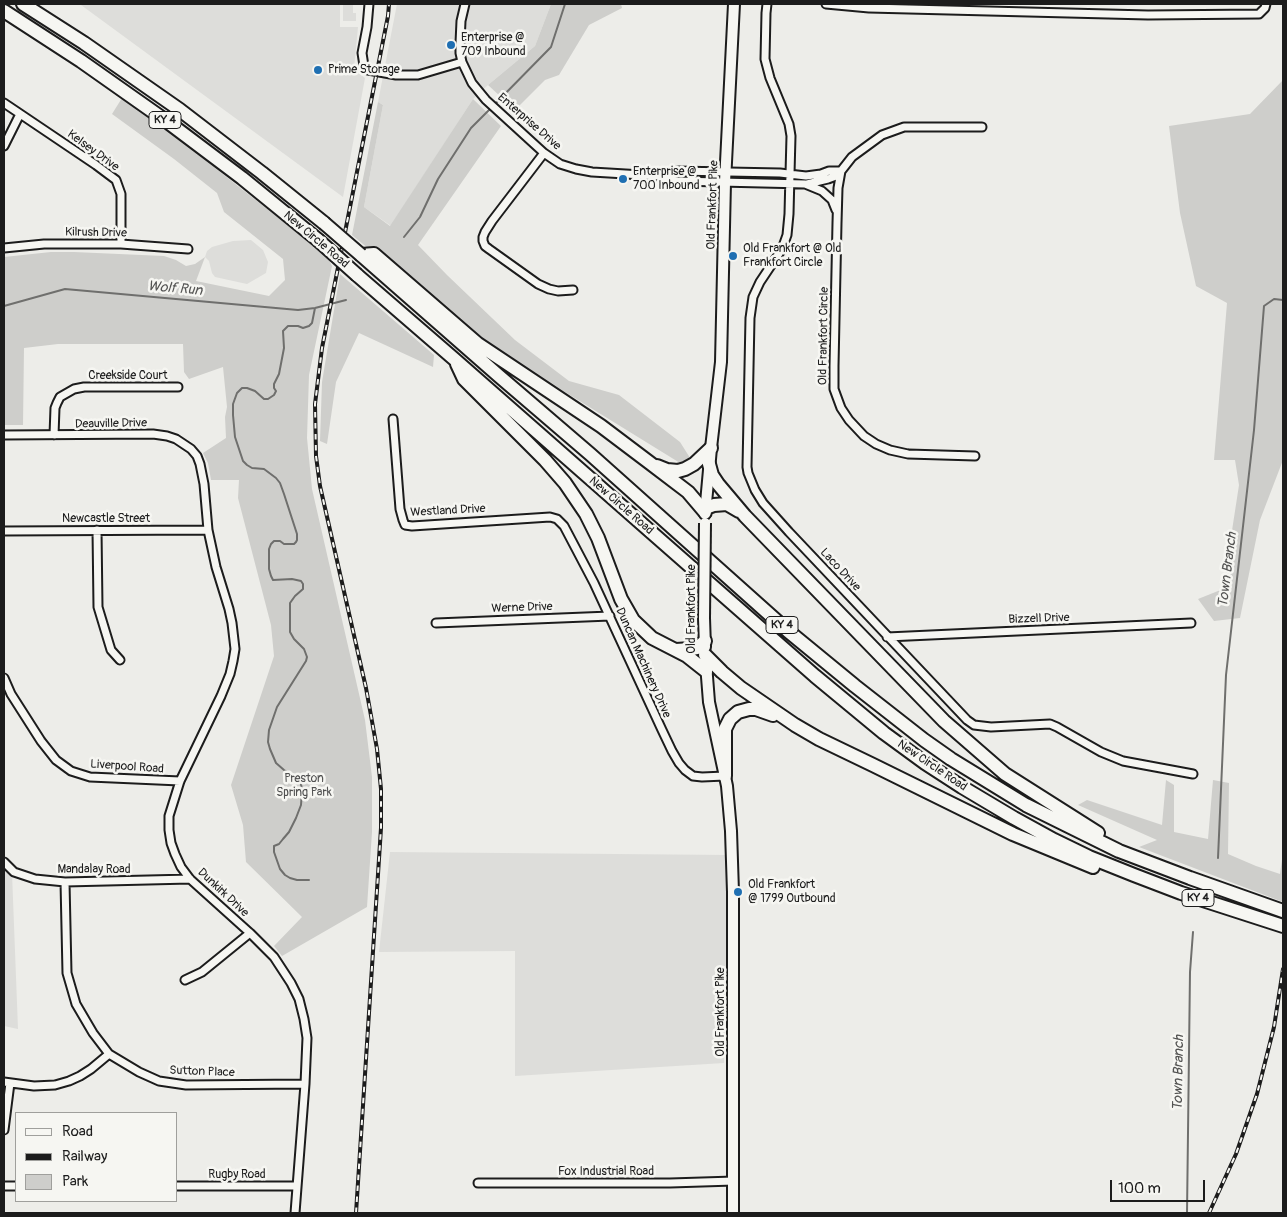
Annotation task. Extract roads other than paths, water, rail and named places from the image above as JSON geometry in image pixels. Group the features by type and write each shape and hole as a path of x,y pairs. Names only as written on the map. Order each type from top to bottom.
{"highway":[{"name":"New Circle Road","path":"24,4 113,62 180,110 324,222 590,454 788,631 888,713 951,759 1026,805 1120,850 1190,878 1283,911"},
{"name":"New Circle Road","path":"4,11 81,61 168,123 242,178 318,240 808,670 884,733 962,787 1014,818 1089,857 1181,893 1283,926"},
{"path":"361,255 374,254 478,344 601,426 650,462 688,492 705,514 714,505 727,504 745,516"},
{"path":"453,358 464,379 545,460 565,483 586,514 598,538 622,599 633,620 652,638 690,658 706,671"},
{"path":"650,462 667,470 678,471 690,467 711,448"},
{"path":"710,464 712,475 718,484 745,516 944,721 1005,774 1097,832 1120,850"},
{"path":"676,650 697,648 704,641"},
{"path":"705,655 741,688 819,739 1013,834 1103,871 1112,874 1134,875"},
{"path":"725,776 725,729 730,719 742,710 749,709 783,716"}],"main road":[{"name":"Old Frankfort Pike","path":"733,1213 733,892 731,831 725,776 709,702 704,618 705,514 721,362 725,177 734,4"}],"street":[{"path":"369,4 362,54 364,66 368,70 396,75 418,75 462,62"},
{"name":"Enterprise Drive","path":"465,4 461,21 460,43 462,62 472,83 487,101 544,153 560,164 592,172 659,176 677,181 725,177"},
{"path":"826,4 879,8 1148,15 1259,14 1266,4"},
{"name":"Laco Drive","path":"769,6 766,13 765,59 770,78 789,124 791,136 790,183 787,235 782,249 760,282 752,303 750,318 748,473 755,490 763,503 789,532 958,712 974,725 991,727 1050,724 1101,752 1123,761 1193,774"},
{"name":"Kelsey Drive","path":"4,103 116,180 121,194 121,244"},
{"path":"4,146 20,114"},
{"path":"725,177 804,184 836,176 852,157 882,135 904,127 982,127"},
{"path":"544,153 492,221 485,232 483,241 489,250 538,284 558,291 573,290"},
{"path":"725,177 790,174 806,176 830,171 841,171"},
{"name":"Old Frankfort Circle","path":"841,171 837,212 834,389 841,408 864,436 890,450 908,454 975,456"},
{"path":"804,184 822,191 832,200 837,212"},
{"name":"Kilrush Drive","path":"4,248 44,244 121,244 188,250"},
{"name":"Creekside Court","path":"54,436 55,408 60,397 66,392 84,387 178,387"},
{"name":"Westland Drive","path":"393,419 400,509 405,525 550,517 558,519 564,526"},
{"name":"Deauville Drive","path":"4,435 153,434 167,436 176,439 191,449 197,456 202,470"},
{"name":"Dunkirk Drive","path":"202,470 208,530 214,560 232,623 233,661 221,696 180,781 169,816 169,830 171,843 181,868 190,879 274,957 299,999 307,1038 295,1213"},
{"name":"Duncan Machinery Drive","path":"564,526 610,616 665,737 679,763 693,776 702,778 725,776"},
{"path":"97,530 98,607 111,650 120,660"},
{"name":"Newcastle Street","path":"4,531 208,530"},
{"name":"Werne Drive","path":"436,623 610,616"},
{"name":"Bizzell Drive","path":"888,637 1191,623"},
{"name":"Liverpool Road","path":"4,678 11,694 40,740 56,760 71,771 90,777 180,781"},
{"name":"Mandalay Road","path":"4,862 14,872 35,880 65,882 190,879"},
{"name":"Sutton Place","path":"65,882 67,973 76,1004 109,1054 139,1072 159,1081 186,1085 305,1084"},
{"path":"184,980 202,972 250,933"},
{"path":"4,1130 7,1082 34,1086 55,1085 69,1081 91,1069 109,1054"},
{"name":"Fox Industrial Road","path":"478,1184 734,1181"},
{"name":"Rugby Road","path":"178,1186 298,1186"}],"waterway":[{"name":"Wolf Run","path":"495,104 551,47 565,4"},
{"name":"Wolf Run","path":"404,237 420,217 438,179 471,128 492,107"},
{"name":"Wolf Run","path":"4,306 65,289 298,310 315,308 346,300"},
{"name":"Town Branch","path":"1218,858 1226,675 1254,430 1264,306 1274,299 1283,300"},
{"path":"309,880 297,880 285,875 280,869 274,852 274,846 279,844 289,832 296,818 301,805 302,791 301,784 297,778 276,763 268,742 269,730 277,707 307,657 304,649 290,632 290,603 303,589 303,584 301,581 292,579 273,580 269,569 269,549 271,544 274,541 294,544 297,540 297,534 280,483 264,469 252,468 243,461 235,437 233,404 237,393 242,388 255,391 264,399 274,395 276,391 274,384 279,374 284,348 283,331 288,326 303,328 309,326 312,323 315,308"},
{"name":"Town Branch","path":"1187,1213 1190,972 1193,932"}],"railway":[{"path":"356,1213 381,828 381,789 377,749 366,688 320,486 316,456 315,404 322,348 389,4"},
{"path":"1209,1213 1236,1154 1257,1094 1274,1027 1283,969"}],"place":[{"name":"Enterprise @ 709 Inbound","path":"451,45"},
{"name":"Prime Storage","path":"318,70"},
{"name":"Enterprise @ 700 Inbound","path":"623,179"},
{"name":"Old Frankfort @ Old Frankfort Circle","path":"733,256"},
{"name":"Old Frankfort @ 1799 Outbound","path":"738,892"}],"park label":[{"name":"Preston Spring Park","path":"304,786"}]}
